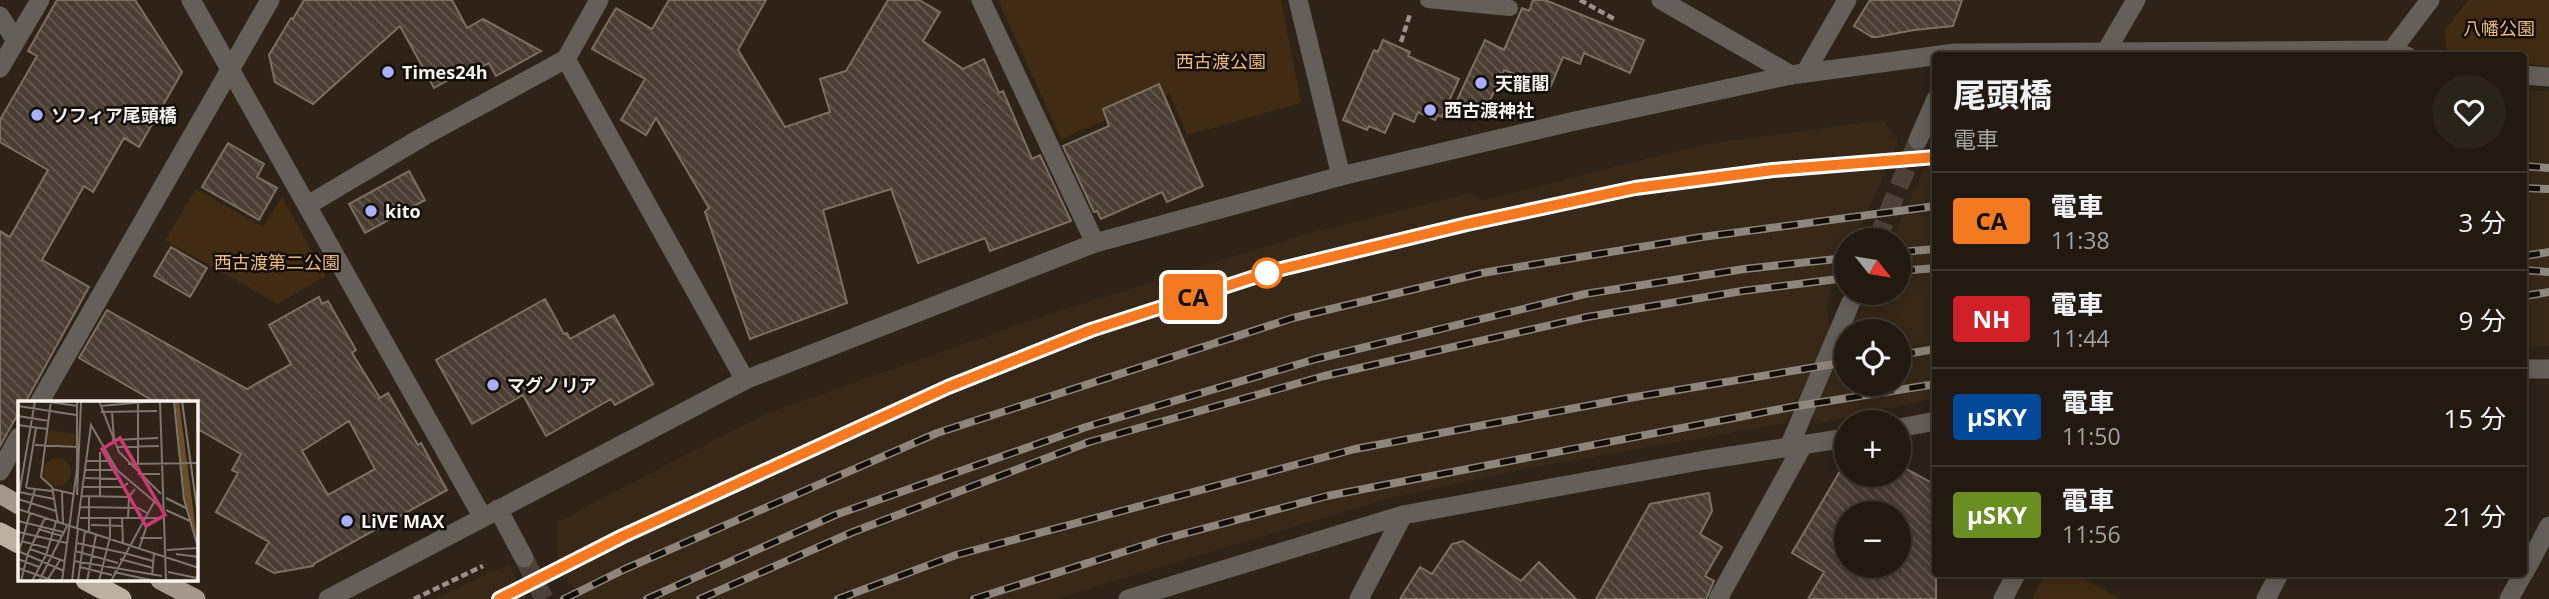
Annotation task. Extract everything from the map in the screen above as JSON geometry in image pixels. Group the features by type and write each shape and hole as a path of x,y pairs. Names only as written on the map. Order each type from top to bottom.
{"highway":[{"path":"0,533 18,542"},
{"path":"90,582 121,599"}],"main road":[{"path":"0,494 18,504"},
{"path":"164,582 196,599"}],"street":[{"path":"0,68 40,0"},
{"path":"191,0 308,205 490,512 524,558"},
{"path":"40,401 270,0"},
{"path":"308,205 424,136 566,59 599,0"},
{"path":"981,0 1096,243"},
{"path":"1298,0 1341,176"},
{"path":"1661,0 1798,74"},
{"path":"1798,74 1847,0"},
{"path":"2106,52 2136,0"},
{"path":"2400,52 2430,0"},
{"path":"0,16 16,41"},
{"path":"328,599 745,380 1096,243 1341,176 1575,121 1798,74 1932,58"},
{"path":"566,59 745,380"},
{"path":"2527,75 2549,77"},
{"path":"1918,141 1932,108"},
{"path":"1718,599 1795,448 1850,305"},
{"path":"2527,369 2549,369"},
{"path":"1911,426 1932,422"},
{"path":"0,471 18,439"},
{"path":"1128,599 1404,515 1705,460 1834,440"},
{"path":"1359,599 1404,515"},
{"path":"2527,566 2549,526"},
{"path":"2003,599 2014,577"},
{"path":"2266,599 2277,577"},
{"path":"2509,599 2521,577"}],"lane":[{"path":"1428,0 1510,8"}],"path":[{"path":"1580,0 1616,20"},
{"path":"1401,42 1411,10"},
{"path":"414,599 483,566"}],"shaded area":[{"path":"2527,90 2549,91 2549,346 2527,345"},
{"path":"1884,120 1898,142 1860,228 1834,228 1834,286 1826,304 1830,332 1786,423 1525,469 1391,498 1055,599 577,599 557,558 557,522 764,414 1044,316 1312,232 1470,193 1482,201 1700,145"},
{"path":"1932,151 1932,399 1880,410 1834,410 1834,420 1816,424 1808,413 1834,354 1834,396 1911,396 1911,319 1854,319 1863,305 1911,305 1911,228 1897,228"},
{"path":"510,565 527,599 435,599 488,573"}],"green space":[{"name":"西古渡公園","path":"998,0 1281,0 1301,103 1187,135 1169,93 1061,139"},
{"name":"八幡公園","path":"2468,0 2549,0 2549,66 2527,64 2527,52 2447,52 2445,30"},
{"name":"西古渡第二公園","path":"196,189 263,227 282,197 326,276 278,304 165,240"},
{"path":"2043,577 2081,577 2121,599 2032,599"}],"building":[{"path":"57,0 135,0 182,72 139,147 124,138 93,192 84,186 42,260 89,287 26,401 18,401 18,414 0,446 0,231 10,237 48,170 0,142 0,120 37,56 28,51"},
{"path":"304,0 452,0 467,28 483,19 541,51 496,76 489,63 463,77 461,73 434,88 400,26 313,104 275,82 269,55"},
{"path":"669,0 766,0 738,50 785,127 830,112 820,79 846,71 888,0 919,0 940,12 923,41 963,69 984,59 999,93 1003,91 1032,159 1040,155 1071,221 990,251 985,238 918,263 891,189 823,210 847,303 750,339 705,212 709,208 656,118 646,135 621,120 645,79 592,49 616,8 652,29"},
{"path":"1533,0 1545,0 1644,40 1630,73 1584,53 1580,64 1563,57 1550,88 1504,70 1484,113 1457,100 1485,40 1504,50 1522,8 1529,11"},
{"path":"1870,0 1962,0 1953,26 1872,37 1854,26"},
{"path":"1383,40 1410,52 1408,56 1459,79 1442,117 1438,115 1435,120 1418,112 1414,122 1394,113 1385,133 1369,126 1367,130 1343,120 1374,50 1378,52"},
{"path":"1159,84 1203,186 1167,202 1162,192 1101,219 1097,211 1094,212 1063,146 1109,126 1103,109"},
{"path":"228,143 264,164 257,177 277,188 259,220 202,187"},
{"path":"409,171 425,200 365,233 349,204"},
{"path":"171,247 207,268 190,297 154,276"},
{"path":"319,297 322,304 328,301 356,350 352,353 380,398 388,393 418,445 421,443 447,490 313,566 274,573 256,563 269,542 216,512 238,473 232,470 241,454 198,429 198,401 154,401 79,358 107,310 247,389 291,364 269,325","holes":["349,421 375,469 328,495 302,451"]},
{"path":"545,299 564,334 567,333 570,339 614,315 653,384 615,405 611,399 546,436 523,395 472,424 436,360"},
{"path":"1911,471 1932,483 1932,577 1936,577 1936,599 1808,599 1824,572 1792,553 1834,481 1834,487 1911,487"},
{"path":"1709,493 1712,511 1700,534 1722,547 1705,576 1714,581 1706,599 1596,599 1650,504"},
{"path":"1463,541 1521,581 1539,562 1576,599 1400,599 1420,567 1432,574 1452,544"}],"tunnel":[{"path":"1882,228 1918,140"},
{"path":"524,558 544,599"}],"railway":[{"path":"499,599 623,536 948,387 1091,330 1273,271 1467,224 1635,188 1773,170 1932,157"},
{"path":"2527,166 2549,168"},
{"path":"2527,188 2549,189"},
{"path":"564,599 625,569 937,433 1293,318 1482,273 1702,237 1932,207"},
{"path":"1911,251 1932,249"},
{"path":"2527,256 2549,252"},
{"path":"647,599 835,515 1086,427 1316,359 1585,294 1744,269 1834,259"},
{"path":"1911,270 1932,268"},
{"path":"2527,270 2549,272"},
{"path":"700,599 853,532 1089,442 1324,376 1587,317 1742,291 1834,280"},
{"path":"2527,296 2549,292"},
{"path":"1911,353 1932,350"},
{"path":"838,599 956,555 1355,449 1629,398 1834,364"},
{"path":"974,599 1164,539 1327,496 1791,407 1932,385"}],"train":[{"name":"CA","path":"499,599 623,536 948,387 1091,330 1273,271 1467,224 1635,188 1773,170 1932,157"}],"place":[{"name":"Times24h","path":"388,72"},
{"name":"天龍閣","path":"1481,83"},
{"name":"西古渡神社","path":"1430,110"},
{"name":"ソフィア尾頭橋","path":"37,115"},
{"name":"kito","path":"371,211"},
{"name":"マグノリア","path":"493,385"},
{"name":"LiVE MAX","path":"347,521"}]}
